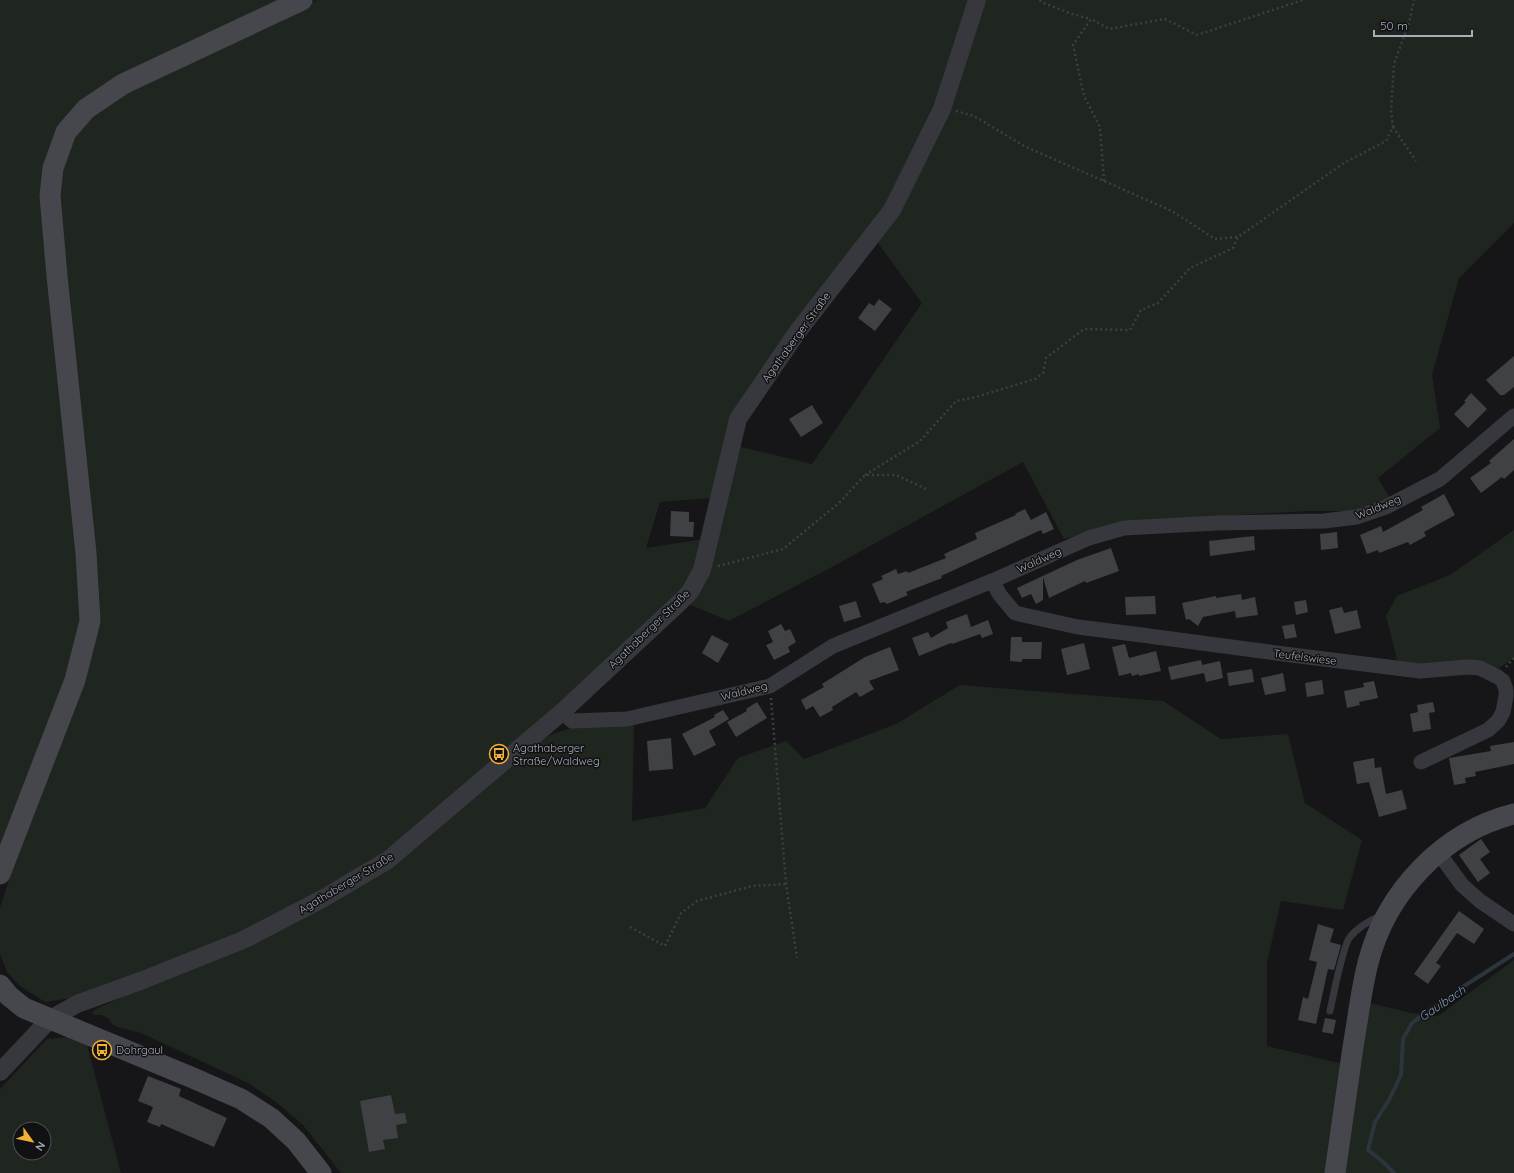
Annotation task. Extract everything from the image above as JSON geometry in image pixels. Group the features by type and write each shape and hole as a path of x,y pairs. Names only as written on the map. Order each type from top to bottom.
{"main road":[{"path":"0,874 75,680 90,621 86,553 50,196 53,168 66,132 86,109 123,84 302,0"},
{"path":"1335,1173 1362,992 1368,962 1378,933 1410,882 1425,864 1438,852 1487,822 1514,814"},
{"path":"0,986 9,996 24,1008 241,1099 271,1118 296,1141 321,1173"}],"street":[{"name":"Agathaberger Straße","path":"50,1019 77,1004 143,980 244,940 322,899 388,860 562,712 690,592 702,570 738,419 798,331 892,210 942,109 978,0"},
{"name":"Waldweg","path":"562,712 572,721 627,719 770,686 833,646 992,581 1089,538 1124,528 1217,523 1324,521 1357,517 1386,506 1440,479 1514,416"},
{"name":"Teufelswiese","path":"992,581 1000,595 1015,613 1078,627 1420,671 1468,667 1480,668 1498,677 1502,681 1506,690 1506,696 1503,712 1498,721 1488,730 1421,762"},
{"path":"1438,852 1462,885 1480,901 1514,924"},
{"path":"0,1072 50,1019"}],"lane":[{"path":"1330,1011 1344,952 1349,938 1365,923 1390,912"}],"path":[{"path":"1040,0 1066,12 1091,19 1109,29 1165,19 1197,36 1303,0"},
{"path":"1414,0 1409,23 1394,64 1391,109 1393,127 1416,161"},
{"path":"1091,19 1073,45 1084,96 1100,127 1104,181"},
{"path":"942,109 950,109 974,116 1024,146 1172,210 1216,239 1238,237 1344,163 1386,141 1393,127"},
{"path":"702,570 783,549 839,503 865,475 920,441 956,400 976,397 1035,379 1043,372 1046,358 1084,329 1130,330 1141,310 1158,303 1190,268 1233,248 1238,237"},
{"path":"865,475 896,475 926,489"},
{"path":"770,686 786,884 797,958"},
{"path":"630,927 665,946 680,912 697,901 752,886 786,884"}],"shaded area":[{"path":"0,0 286,0 59,133 68,453 82,627 62,696 0,854"},
{"path":"317,0 1514,0 1514,223 1459,278 1432,375 1440,428 1378,478 1390,498 1355,511 1308,511 1136,521 1064,539 1023,462 830,568 729,621 686,603 737,446 812,464 922,303 869,231 732,416 713,498 660,502 646,548 704,539 691,582 541,721 386,854 243,935 79,997 45,1002 20,986 7,972 0,954 0,908 25,829 86,675 59,199 60,165 72,136 92,114 129,88"},
{"path":"1514,530 1514,658 1499,668 1470,662 1422,666 1398,663 1386,616 1397,596 1450,575"},
{"path":"960,685 1163,701 1221,739 1288,734 1305,803 1362,840 1343,910 1281,901 1267,962 1267,1046 1343,1064 1366,1002 1411,1013 1438,1016 1514,960 1514,1173 341,1173 303,1125 276,1102 248,1083 141,1033 118,1027 102,1015 95,1015 92,1013 96,1009 324,904 548,736 573,727 634,725 632,821 705,808 738,758 786,741 804,759 896,724"},
{"path":"68,1037 87,1045 121,1173 0,1173 0,1089 47,1039"}],"building":[{"path":"879,299 892,309 875,331 858,318 869,303 874,306"},
{"path":"1514,356 1514,387 1504,395 1500,395 1486,380"},
{"path":"1471,393 1487,409 1468,428 1454,414 1466,402 1464,401"},
{"path":"812,405 823,423 801,437 789,419"},
{"path":"1514,439 1514,470 1504,479 1502,477 1481,493 1470,478 1491,463 1489,461"},
{"path":"1444,494 1455,515 1424,532 1426,536 1410,545 1408,542 1379,553 1378,550 1367,554 1360,535 1381,526 1383,532 1423,510 1421,507"},
{"path":"1025,509 1031,520 1046,512 1054,529 1043,534 1041,530 941,576 942,578 906,592 908,595 887,604 884,602 880,603 872,584 883,579 881,576 896,569 898,574 907,571 908,573 946,558 944,554 977,539 975,533 1016,515 1015,514"},
{"path":"671,511 689,512 689,522 694,522 693,537 670,536"},
{"path":"1337,532 1338,548 1321,550 1320,534"},
{"path":"1254,536 1255,550 1210,556 1209,541"},
{"path":"1111,548 1119,571 1086,583 1085,581 1049,598 1043,577 1043,600 1036,604 1031,594 1022,598 1017,588 1077,560"},
{"path":"1241,594 1242,600 1255,597 1258,615 1236,618 1235,611 1203,617 1198,626 1189,619 1186,620 1182,603 1216,596 1216,598"},
{"path":"1155,596 1156,614 1126,615 1125,597"},
{"path":"1306,600 1308,612 1296,615 1294,602"},
{"path":"856,601 861,617 844,622 839,606"},
{"path":"1342,607 1344,613 1357,610 1361,628 1335,634 1329,610"},
{"path":"967,614 971,627 988,620 993,634 982,638 980,634 952,644 951,643 919,656 912,638 928,632 931,638 948,628 946,622"},
{"path":"781,624 785,631 790,629 796,642 788,647 790,652 774,660 766,645 773,642 768,631"},
{"path":"1294,624 1297,637 1285,639 1282,626"},
{"path":"712,635 729,644 718,663 702,653"},
{"path":"1011,637 1022,637 1022,642 1042,642 1041,659 1022,659 1022,662 1010,661"},
{"path":"1084,643 1090,669 1067,675 1061,649"},
{"path":"1125,644 1129,658 1156,651 1161,671 1139,676 1139,674 1132,676 1131,673 1119,676 1112,647"},
{"path":"890,647 899,670 869,681 874,689 860,697 856,692 832,707 833,710 820,717 813,706 806,710 801,700 824,687 822,684 865,657"},
{"path":"1201,660 1202,665 1220,661 1223,678 1206,682 1204,673 1171,680 1168,667"},
{"path":"1252,669 1254,682 1229,686 1227,673"},
{"path":"1283,673 1286,691 1265,695 1261,678"},
{"path":"1322,680 1324,694 1307,697 1305,683"},
{"path":"1374,681 1378,698 1359,702 1360,705 1347,708 1344,691 1364,687 1363,683"},
{"path":"757,702 767,718 736,737 727,722 747,711 746,709"},
{"path":"1433,702 1435,712 1429,713 1431,729 1413,732 1410,714 1418,712 1417,705"},
{"path":"723,710 729,719 709,731 716,745 694,756 682,734 715,717 714,715"},
{"path":"671,738 673,769 649,771 647,741"},
{"path":"1514,742 1514,764 1475,772 1476,776 1465,778 1466,783 1454,785 1449,758 1491,751 1490,746"},
{"path":"1374,758 1375,768 1381,767 1386,794 1402,790 1407,809 1379,817 1369,782 1357,784 1353,762"},
{"path":"1481,839 1490,852 1480,859 1490,873 1478,882 1459,855"},
{"path":"1459,911 1484,929 1474,944 1457,933 1436,963 1441,966 1428,984 1414,974"},
{"path":"1318,924 1334,929 1330,942 1341,945 1334,970 1328,969 1316,1024 1298,1020 1303,997 1308,999 1317,962 1309,960"},
{"path":"1325,1018 1336,1020 1333,1034 1322,1032"},
{"path":"148,1076 181,1089 179,1096 227,1118 214,1147 161,1124 160,1127 147,1122 153,1107 138,1101"},
{"path":"391,1095 395,1114 405,1113 407,1123 396,1125 398,1138 383,1140 385,1149 369,1152 360,1101"}],"waterway":[{"name":"Gaulbach","path":"1394,1173 1368,1150 1375,1122 1389,1100 1401,1075 1403,1039 1412,1023 1432,1008 1453,996 1461,988 1514,954"}],"place":[{"name":"Agathaberger Straße/Waldweg","path":"499,754"},
{"name":"Dohrgaul","path":"102,1050"}]}
